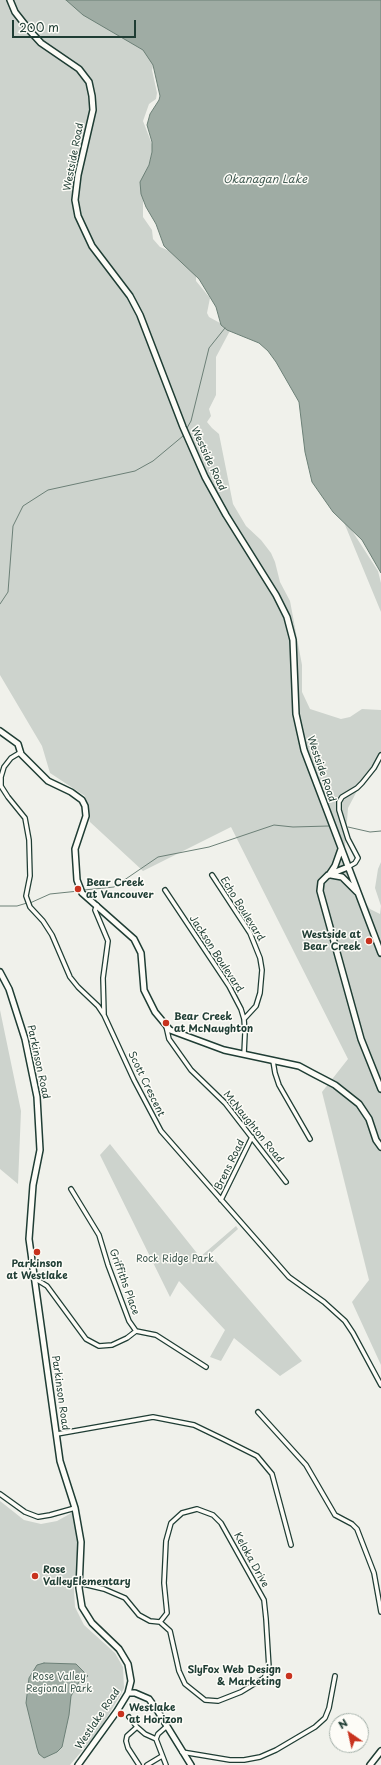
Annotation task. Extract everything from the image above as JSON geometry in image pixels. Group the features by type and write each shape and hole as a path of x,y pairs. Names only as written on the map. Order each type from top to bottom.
{"street":[{"name":"Westside Road","path":"10,0 15,12 41,43 79,69 89,82 93,110 78,175 75,200 78,216 92,246 130,296 140,315 183,428 205,477 226,515 276,595 287,617 293,640 296,714 299,732 311,773 381,953"},
{"path":"0,731 18,744 20,752 48,781 71,792 82,800 85,806 86,816 76,849 77,880 82,893 134,939 142,953 144,990 155,1012 170,1030 224,1050 299,1066 334,1085 359,1104 369,1119 376,1140 381,1147"},
{"name":"Scott Crescent","path":"20,752 11,758 4,767 1,777 1,786 25,818 29,847 30,876 27,901 30,907 44,921 52,934 70,977 98,1006 104,1015 154,1121 173,1146 290,1277 324,1302 345,1321 354,1333 381,1384"},
{"path":"328,876 355,863 358,858 348,839 339,810 339,802 342,797 362,783 374,768 381,755"},
{"path":"341,849 335,866 328,876 321,882 320,891 361,1039 381,1089"},
{"name":"Echo Boulevard","path":"212,875 250,933 260,958 262,970 260,993 256,1006 244,1019"},
{"path":"328,876 336,875 342,877 359,894"},
{"name":"Jackson Boulevard","path":"166,890 229,986 244,1019 246,1033 244,1054"},
{"path":"97,906 95,910 108,940 103,978 104,1015"},
{"name":"Parkinson Road","path":"0,972 9,989 25,1039 37,1097 40,1150 33,1186 28,1239 60,1461 76,1508"},
{"name":"McNaughton Road","path":"166,1025 169,1039 191,1070 225,1103 286,1182"},
{"path":"273,1061 275,1073 280,1085 308,1132 310,1139"},
{"name":"Brens Road","path":"221,1200 252,1137"},
{"name":"Griffiths Place","path":"72,1189 99,1234 108,1265 130,1321 136,1331"},
{"path":"34,1278 47,1286 86,1339 99,1346 112,1345 127,1338 136,1331 156,1334 206,1367"},
{"path":"258,1412 306,1465 335,1515 352,1524 357,1529 374,1573 380,1611"},
{"path":"57,1434 153,1417 194,1425 257,1456 272,1474 291,1545"},
{"path":"0,1494 25,1512 38,1517 50,1516 76,1508"},
{"name":"Westlake Road","path":"76,1508 81,1542 80,1582 82,1607 86,1615 119,1648 128,1664 131,1681 128,1693 78,1765"},
{"name":"Keloka Drive","path":"198,1509 213,1515 221,1523 264,1600 269,1668 264,1678 241,1692 218,1701 205,1700 194,1693 185,1684 179,1671 170,1631 160,1622 166,1613 164,1583 166,1541 171,1523 182,1513 198,1509"},
{"path":"80,1582 104,1589 125,1598 139,1615 150,1621 160,1622"},
{"path":"182,1752 230,1760 244,1760 260,1757 276,1750 315,1727 325,1718 329,1708 335,1676"},
{"path":"128,1693 135,1693 149,1699 191,1765"},
{"path":"129,1717 145,1734 156,1739"},
{"path":"166,1765 156,1739 158,1734 167,1726"},
{"path":"137,1727 127,1736 126,1742 139,1765"},
{"path":"370,1765 381,1751"},
{"path":"147,1765 162,1756"}],"green space":[{"path":"0,0 76,0 142,42 154,62 152,70 157,93 156,99 149,104 143,121 153,147 149,165 143,181 143,217 152,230 153,239 160,247 172,252 196,274 196,281 210,298 207,313 209,317 220,323 233,325 216,357 216,395 209,409 211,416 207,422 219,434 233,504 246,526 261,540 271,553 280,582 290,601 302,665 302,692 310,709 341,719 350,717 362,709 381,710 381,760 358,789 348,808 344,861 348,878 370,909 380,914 381,906 381,1365 352,1302 369,1280 322,1092 348,1059 231,827 143,871 90,822 85,796 50,773 42,746 0,675"},
{"path":"343,520 349,526 378,571 381,583 381,612"},
{"path":"381,862 381,906 375,888 378,869"},
{"path":"0,1010 21,1111 18,1184 0,1169"},
{"name":"Rock Ridge Park","path":"110,1144 200,1257 236,1226 238,1229 210,1254 302,1361 280,1376 234,1338 221,1361 210,1357 225,1330 179,1281 170,1297 100,1155"},
{"name":"Rose Valley Regional Park","path":"0,1501 24,1520 41,1524 57,1521 75,1511 79,1564 74,1590 75,1607 84,1625 115,1653 123,1667 124,1688 120,1696 98,1732 70,1765 0,1765"}],"water":[{"name":"Okanagan Lake","path":"66,0 381,0 381,573 362,540 333,512 312,482 305,452 299,402 276,362 268,351 259,343 227,330 221,325 216,307 199,279 164,246 156,224 146,207 141,194 140,182 149,165 152,152 152,142 147,125 150,114 160,96 153,65 143,50 83,15"},
{"path":"44,1663 76,1664 88,1676 79,1682 71,1696 69,1715 62,1747 57,1752 44,1758 39,1754 37,1748 26,1703 29,1678 37,1665"}],"waterway":[{"path":"187,428 191,421 209,348 225,328"},
{"path":"0,604 8,592 13,526 23,506 48,490 135,471 153,461 183,436"},
{"path":"84,890 114,887 158,857 209,847 274,825 293,827 329,826"},
{"path":"348,827 370,832 381,831"},
{"path":"30,903 50,894 79,891"},
{"path":"0,906 17,906 27,903"}],"place":[{"name":"Bear Creek at Vancouver","path":"78,889"},
{"name":"Westside at Bear Creek","path":"369,941"},
{"name":"Bear Creek at McNaughton","path":"166,1023"},
{"name":"Parkinson at Westlake","path":"37,1252"},
{"name":"Rose ValleyElementary","path":"35,1576"},
{"name":"SlyFox Web Design & Marketing","path":"289,1676"},
{"name":"Westlake at Horizon","path":"121,1714"}]}
